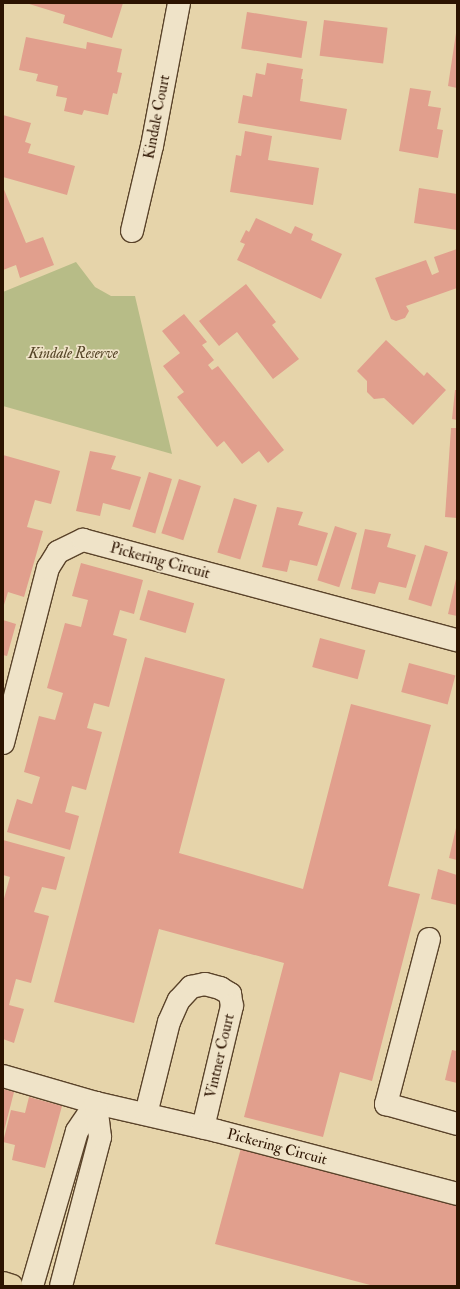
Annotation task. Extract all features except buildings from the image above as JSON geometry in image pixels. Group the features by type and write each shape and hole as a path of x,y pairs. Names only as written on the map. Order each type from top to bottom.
{"main road":[{"path":"3,1283 12,1286"}],"street":[{"name":"Kindale Court","path":"132,231 152,146 179,3"},
{"name":"Pickering Circuit","path":"3,743 48,568 58,552 83,540 457,640"},
{"path":"429,939 386,1104 457,1124"},
{"name":"Vintner Court","path":"146,1114 169,1022 179,1000 191,987 204,984 220,988 230,994 232,1006 203,1128"},
{"name":"Pickering Circuit","path":"3,1076 96,1102 203,1128 457,1194"},
{"path":"32,1286 77,1131 96,1102"},
{"path":"61,1286 100,1137 96,1102"}],"green space":[{"name":"Kindale Reserve","path":"76,262 95,287 111,296 135,296 172,454 3,406 3,292"}]}
